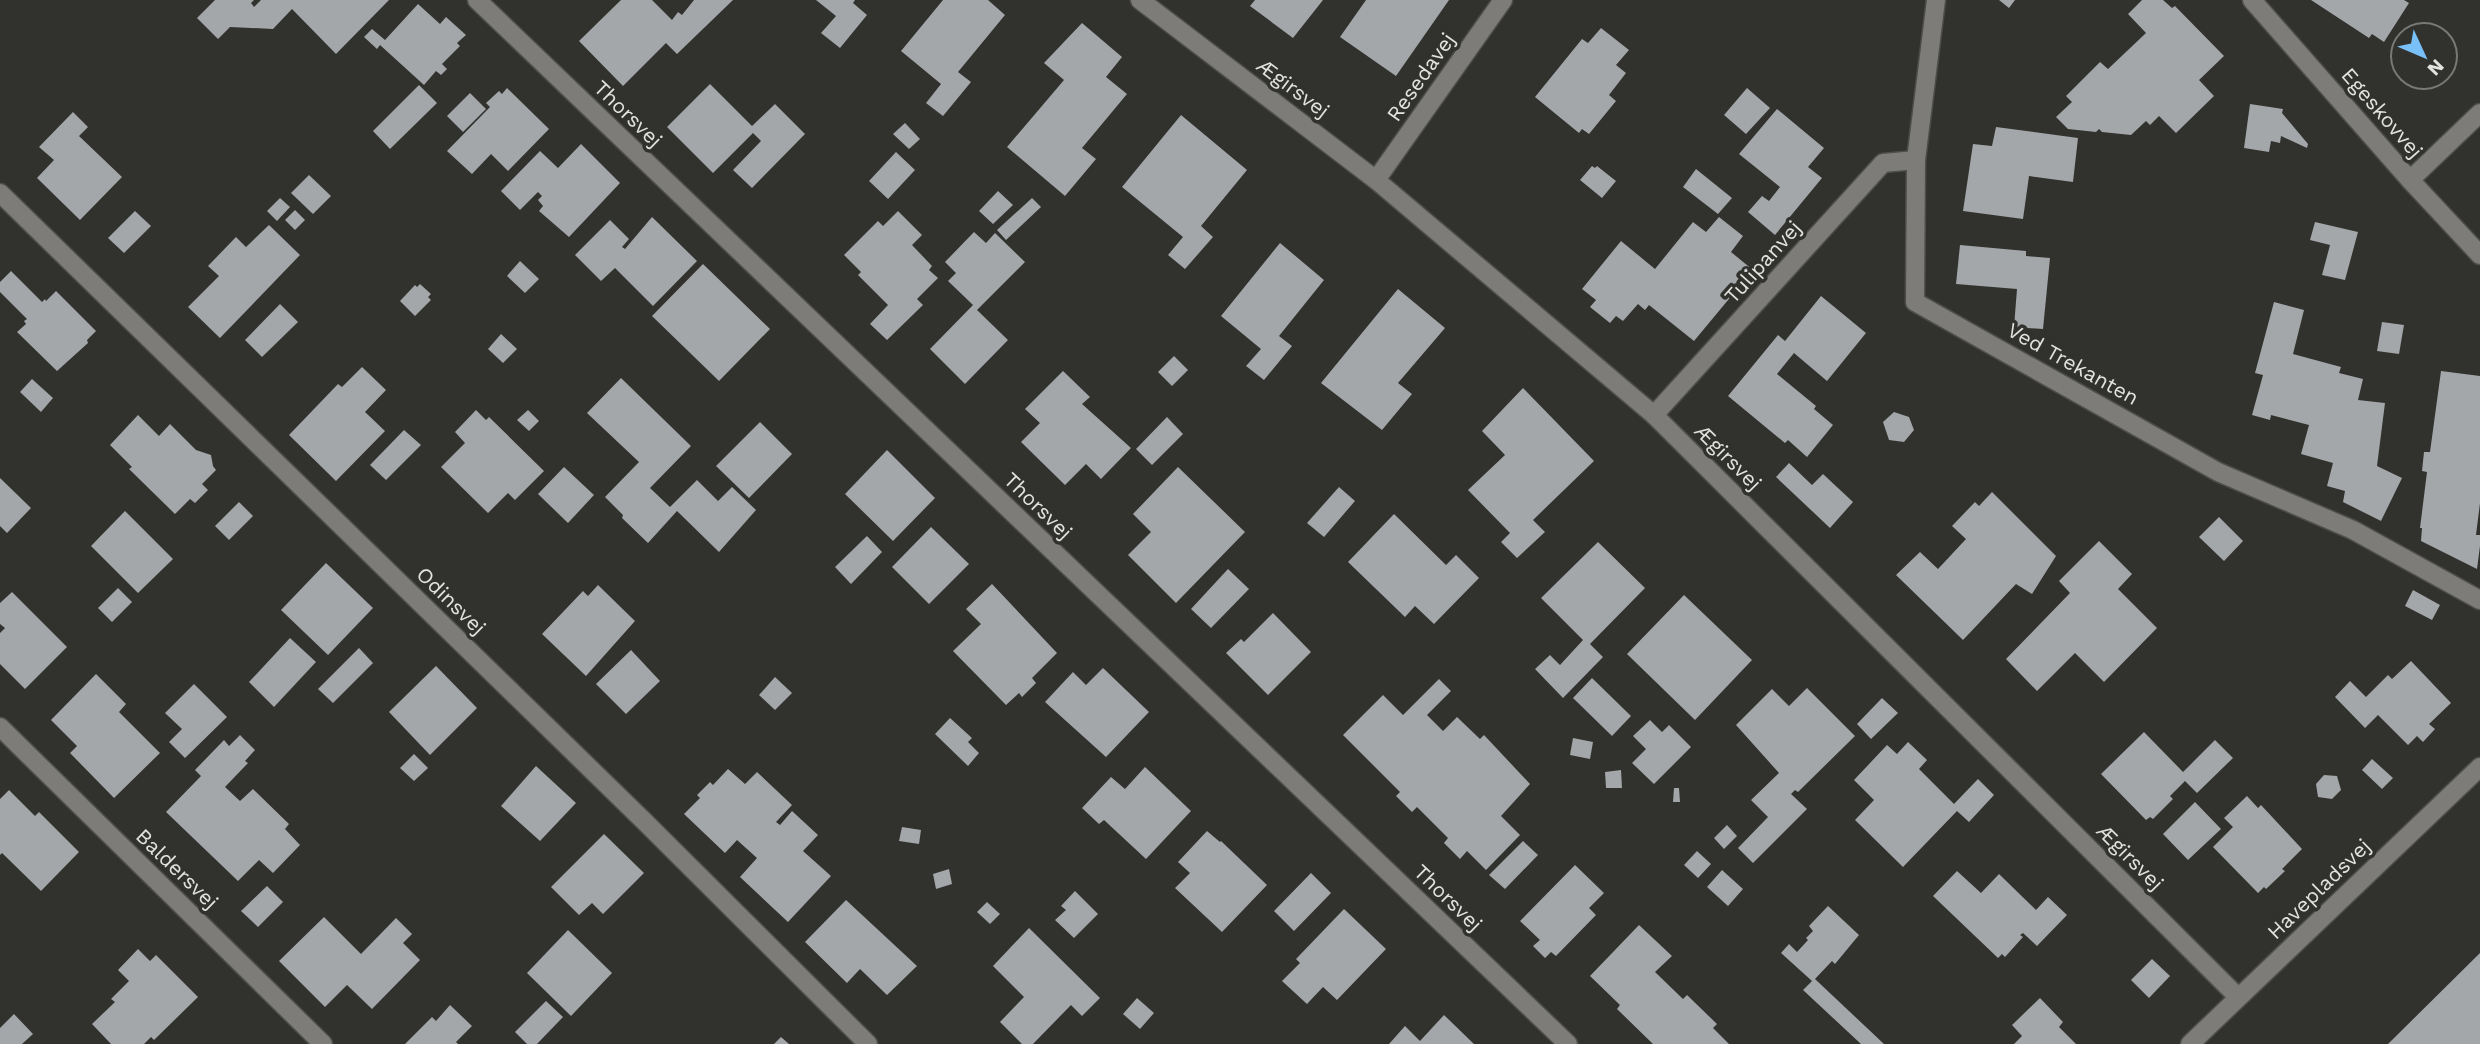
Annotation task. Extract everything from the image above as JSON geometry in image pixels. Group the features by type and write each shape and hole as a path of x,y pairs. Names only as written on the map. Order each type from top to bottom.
{"street":[{"name":"Thorsvej","path":"477,0 1568,1044"},
{"name":"Ægirsvej","path":"1140,0 1376,180 1654,415 2238,996"},
{"name":"Resedavej","path":"1376,180 1503,0"},
{"name":"Ved Trekanten","path":"1936,0 1916,160 1915,302 2218,472 2353,530 2480,600"},
{"name":"Egeskovvej","path":"2252,0 2410,180 2480,255"},
{"path":"2410,180 2480,113"},
{"name":"Tulipanvej","path":"1654,415 1883,163 1916,160"},
{"name":"Odinsvej","path":"0,193 607,785 868,1044"},
{"name":"Baldersvej","path":"0,727 323,1044"},
{"name":"Havepladsvej","path":"2190,1044 2480,767"}],"building":[{"path":"215,0 254,0 251,3 254,7 261,0 389,0 336,54 292,9 273,29 230,27 218,39 197,18"},
{"path":"621,0 652,0 672,20 678,12 682,15 694,0 733,0 677,54 666,43 623,86 579,41"},
{"path":"816,0 855,0 853,3 867,15 840,48 821,33 836,16"},
{"path":"943,0 988,0 1005,15 958,72 971,82 943,116 926,103 941,84 901,51"},
{"path":"1255,0 1323,0 1293,38 1250,6"},
{"path":"1366,0 1449,0 1396,76 1340,37"},
{"path":"1999,0 2015,0 2009,8"},
{"path":"2142,0 2163,0 2172,8 2175,6 2224,56 2199,80 2214,96 2176,133 2159,116 2150,125 2146,121 2131,135 2102,132 2099,129 2096,132 2068,129 2056,117 2072,102 2066,96 2100,62 2108,69 2146,33 2128,14"},
{"path":"2311,0 2404,0 2409,3 2397,21 2389,21 2389,34 2384,42 2372,34 2369,38"},
{"path":"418,4 440,24 446,17 466,35 457,43 460,46 442,64 447,69 441,75 436,71 424,85 380,45 377,49 364,37 372,29 385,40"},
{"path":"1082,23 1122,57 1106,77 1127,94 1082,148 1096,159 1065,196 1007,147 1064,80 1044,63"},
{"path":"1601,28 1629,50 1616,65 1626,73 1609,95 1616,101 1589,134 1582,129 1579,133 1535,97 1582,39 1588,43"},
{"path":"710,84 752,126 775,104 805,134 752,188 733,170 761,141 753,133 713,173 667,127"},
{"path":"419,85 437,103 390,149 373,131"},
{"path":"507,88 549,129 508,171 491,154 472,174 447,151 490,107 486,103 499,91 502,94"},
{"path":"1747,88 1770,108 1746,134 1724,115"},
{"path":"470,93 486,109 463,132 447,116"},
{"path":"2250,104 2283,109 2282,113 2308,144 2307,148 2281,136 2280,143 2271,141 2269,152 2244,148"},
{"path":"1777,109 1824,148 1808,167 1822,178 1775,235 1748,212 1762,196 1769,201 1780,187 1739,154"},
{"path":"73,112 88,127 79,136 122,177 80,220 37,178 54,160 39,147"},
{"path":"1181,115 1247,170 1201,226 1213,237 1185,269 1168,255 1183,237 1122,187"},
{"path":"905,123 920,139 909,149 893,134"},
{"path":"1996,127 2078,138 2073,182 2029,176 2023,219 1963,211 1973,144 1992,146"},
{"path":"581,144 620,183 569,237 539,211 543,206 538,200 542,196 538,192 520,210 501,191 540,151 558,168"},
{"path":"896,152 915,170 888,199 869,181"},
{"path":"1592,166 1597,166 1616,181 1602,198 1580,180"},
{"path":"1696,169 1732,198 1718,214 1683,187"},
{"path":"309,175 331,196 313,214 291,193"},
{"path":"998,191 1013,205 993,224 979,211"},
{"path":"280,198 290,207 277,221 267,211"},
{"path":"1032,198 1041,207 1006,240 997,230"},
{"path":"295,210 305,220 295,230 285,220"},
{"path":"135,211 151,226 124,253 108,238"},
{"path":"898,211 922,235 912,245 932,266 929,270 938,278 917,299 923,305 887,340 870,324 888,305 858,275 861,272 844,255 878,221 883,226"},
{"path":"652,217 697,261 653,306 615,268 601,281 575,255 610,220 629,239 622,247 625,249"},
{"path":"1719,217 1743,236 1731,252 1753,270 1694,341 1649,305 1645,310 1638,304 1623,321 1616,316 1610,323 1590,307 1596,300 1582,289 1621,241 1655,269 1693,222 1706,232"},
{"path":"2315,222 2358,232 2345,280 2322,275 2330,245 2310,240"},
{"path":"269,225 300,255 220,338 188,307 219,276 208,266 236,237 246,247"},
{"path":"974,232 986,243 995,233 1025,262 977,310 1008,340 965,384 930,349 973,305 948,281 956,273 945,262"},
{"path":"1280,243 1324,280 1279,336 1292,346 1264,380 1246,366 1261,349 1221,316"},
{"path":"1960,245 2026,251 2026,256 2050,258 2043,329 2014,327 2017,289 1956,284"},
{"path":"520,261 539,279 525,293 507,276"},
{"path":"703,264 770,329 719,381 652,316"},
{"path":"11,271 42,302 56,291 96,331 87,340 88,343 57,371 17,332 26,324 24,321 27,319 0,292 0,282"},
{"path":"420,284 431,294 428,297 431,300 415,316 400,301 415,285 417,287"},
{"path":"1398,289 1445,328 1398,383 1412,394 1382,430 1321,383"},
{"path":"1821,296 1866,333 1827,381 1794,353 1777,374 1816,406 1814,409 1833,425 1807,457 1788,440 1785,443 1728,396 1778,335 1785,341"},
{"path":"2274,302 2304,310 2293,354 2341,367 2339,373 2363,379 2358,400 2385,403 2377,466 2402,478 2381,521 2343,502 2345,491 2327,486 2333,463 2301,454 2309,425 2271,415 2270,420 2252,415 2263,375 2255,373"},
{"path":"280,304 298,322 262,357 245,340"},
{"path":"2382,322 2404,325 2399,354 2377,351"},
{"path":"501,334 517,349 503,363 488,349"},
{"path":"1174,356 1188,370 1172,386 1158,372"},
{"path":"362,367 386,390 365,412 385,431 336,481 289,435 338,384 342,387"},
{"path":"1063,371 1090,397 1082,404 1131,448 1101,479 1086,464 1065,485 1021,442 1040,423 1025,409"},
{"path":"2441,371 2480,376 2480,503 2476,535 2480,535 2480,546 2477,569 2421,541 2420,528 2427,472 2422,471 2424,452 2430,452"},
{"path":"621,378 691,446 650,488 670,507 697,480 718,501 732,487 756,510 719,552 677,511 648,543 605,497 639,462 587,413"},
{"path":"32,379 53,398 41,412 20,392"},
{"path":"1523,388 1594,461 1533,520 1545,532 1517,558 1501,542 1510,533 1468,490 1505,455 1482,431"},
{"path":"476,410 486,420 489,417 544,471 515,500 508,493 488,513 441,467 465,443 455,432"},
{"path":"528,410 539,421 529,431 517,420"},
{"path":"1894,412 1909,417 1914,430 1904,442 1889,440 1883,422"},
{"path":"138,415 159,436 170,424 196,450 211,455 216,470 202,484 208,490 195,503 190,499 175,514 129,469 132,467 110,445"},
{"path":"1167,417 1183,434 1152,465 1136,449"},
{"path":"760,422 792,454 749,498 716,466"},
{"path":"404,430 421,445 386,480 370,465"},
{"path":"887,450 935,498 893,541 845,494"},
{"path":"1789,463 1812,485 1823,474 1853,502 1830,528 1776,477"},
{"path":"564,467 594,495 568,523 538,494"},
{"path":"1178,467 1245,532 1176,603 1128,555 1151,532 1133,514"},
{"path":"0,478 31,508 7,533 0,526"},
{"path":"1339,487 1355,501 1324,537 1307,523"},
{"path":"1992,492 2056,556 2032,594 2016,584 1963,640 1896,575 1920,552 1938,569 1966,539 1952,526 1975,502 1979,506"},
{"path":"239,502 253,516 229,540 215,526"},
{"path":"125,511 173,559 138,593 91,546"},
{"path":"1394,514 1446,565 1456,555 1479,578 1434,624 1415,606 1405,617 1348,562"},
{"path":"2219,517 2243,541 2224,561 2199,537"},
{"path":"931,527 969,564 929,604 892,567"},
{"path":"867,536 882,552 851,584 835,567"},
{"path":"2099,541 2132,574 2118,589 2157,628 2104,682 2075,653 2037,691 2006,659 2070,593 2059,581"},
{"path":"1598,542 1645,588 1590,644 1603,657 1563,698 1535,669 1550,655 1560,665 1583,640 1541,598"},
{"path":"326,563 373,608 328,655 281,610"},
{"path":"1228,569 1249,589 1211,628 1191,609"},
{"path":"992,584 1057,653 1032,678 1036,683 1022,697 1019,693 1006,705 953,651 981,624 966,609"},
{"path":"598,585 635,621 586,676 542,634 583,591 588,596"},
{"path":"118,588 132,602 112,622 98,608"},
{"path":"2413,590 2440,605 2432,620 2405,606"},
{"path":"12,592 67,647 25,689 0,664 0,633 5,628 0,624 0,603"},
{"path":"1684,595 1752,660 1695,720 1627,654"},
{"path":"1273,613 1311,652 1268,695 1226,653 1241,639 1244,642"},
{"path":"290,638 316,662 274,707 249,682"},
{"path":"359,648 373,663 333,703 318,689"},
{"path":"631,650 660,681 626,714 596,684"},
{"path":"2411,661 2451,703 2429,724 2435,729 2423,742 2417,736 2408,745 2378,715 2365,728 2335,697 2350,681 2366,697 2388,675 2392,679"},
{"path":"436,666 477,708 430,755 389,712"},
{"path":"1103,668 1149,712 1106,757 1045,702 1073,672 1086,685"},
{"path":"96,674 126,704 119,712 160,753 114,798 70,753 77,746 51,720"},
{"path":"775,677 792,693 775,710 759,695"},
{"path":"1592,678 1631,716 1612,736 1573,698"},
{"path":"1439,679 1451,691 1427,715 1443,731 1457,717 1480,739 1484,735 1530,784 1501,816 1520,835 1486,870 1467,851 1460,859 1444,843 1448,838 1417,807 1412,812 1396,796 1400,792 1343,735 1383,695 1403,715"},
{"path":"194,684 227,717 185,758 169,742 182,729 165,713"},
{"path":"1807,688 1855,736 1798,792 1795,790 1791,794 1807,809 1753,863 1738,848 1768,817 1751,800 1779,773 1736,725 1772,689 1789,706"},
{"path":"1882,698 1898,713 1871,739 1857,724"},
{"path":"950,718 972,738 968,742 979,753 968,766 935,734"},
{"path":"1650,720 1662,732 1669,725 1691,747 1654,784 1632,763 1646,749 1633,736"},
{"path":"2144,732 2183,772 2215,740 2233,758 2197,793 2185,781 2170,796 2173,799 2153,819 2150,817 2146,820 2101,774"},
{"path":"240,735 255,750 245,761 248,763 225,787 240,801 253,789 289,824 285,829 300,845 273,873 259,860 238,881 166,812 201,776 195,770 224,740 229,746"},
{"path":"1573,738 1593,742 1590,759 1570,755"},
{"path":"1908,742 1927,760 1919,769 1954,804 1978,779 1994,795 1969,822 1957,811 1903,867 1855,820 1874,800 1854,780 1887,745 1897,754"},
{"path":"414,754 428,768 414,781 400,768"},
{"path":"2372,759 2393,778 2382,789 2362,770"},
{"path":"536,766 576,803 540,841 501,806"},
{"path":"1145,767 1191,811 1146,859 1104,820 1099,824 1082,808 1111,777 1125,789"},
{"path":"728,769 745,784 757,772 792,805 776,822 780,825 792,811 818,835 803,851 831,876 788,922 740,877 757,858 737,840 725,853 684,814 700,798 697,795 710,782 713,785"},
{"path":"1621,770 1622,788 1606,788 1605,772"},
{"path":"2324,775 2337,776 2341,790 2332,799 2318,797 2316,784"},
{"path":"1674,788 1679,788 1680,802 1673,802"},
{"path":"9,790 35,816 39,812 79,852 41,891 2,853 0,855 0,799"},
{"path":"2247,796 2258,808 2261,805 2302,849 2282,869 2285,871 2258,893 2213,847 2233,827 2224,818"},
{"path":"2195,802 2221,829 2188,860 2163,834"},
{"path":"1727,825 1737,836 1724,849 1714,838"},
{"path":"902,827 921,830 919,844 899,841"},
{"path":"1207,831 1267,885 1222,932 1175,888 1190,873 1178,862"},
{"path":"604,834 644,873 603,914 592,903 579,915 551,887"},
{"path":"1523,841 1538,855 1505,889 1489,875"},
{"path":"1697,851 1711,864 1698,878 1684,865"},
{"path":"1575,865 1604,893 1589,908 1596,915 1556,956 1551,952 1545,958 1533,946 1540,940 1520,921"},
{"path":"949,869 952,884 936,889 933,874"},
{"path":"1722,870 1743,889 1728,906 1707,887"},
{"path":"1957,871 1981,893 1999,874 2036,910 2048,897 2067,915 2037,946 2023,933 2020,935 2023,937 2005,957 2002,954 1998,958 1933,896"},
{"path":"1311,873 1331,893 1294,931 1274,911"},
{"path":"267,886 283,902 258,927 241,911"},
{"path":"1075,891 1098,914 1074,938 1055,920 1066,910 1061,906"},
{"path":"846,900 917,966 887,995 860,969 847,983 805,942"},
{"path":"987,902 1000,914 990,924 977,912"},
{"path":"1828,906 1859,935 1835,964 1832,961 1815,979 1884,1044 1861,1044 1803,990 1812,981 1781,953 1789,944 1797,952 1813,931 1809,926"},
{"path":"1344,909 1386,949 1337,1000 1323,987 1307,1004 1282,981 1300,963 1296,959"},
{"path":"324,917 361,954 396,918 412,934 403,943 420,960 372,1009 347,985 325,1007 279,961"},
{"path":"1639,925 1672,956 1655,972 1683,999 1687,995 1717,1024 1713,1028 1729,1044 1653,1044 1617,1009 1620,1005 1590,976"},
{"path":"1029,928 1100,998 1082,1016 1071,1005 1033,1044 1022,1044 1000,1022 1024,997 993,966"},
{"path":"568,930 612,973 571,1016 527,973"},
{"path":"138,949 150,961 156,955 198,997 154,1040 151,1037 144,1044 111,1044 92,1024 115,1002 111,999 129,981 118,970"},
{"path":"2480,953 2480,1044 2388,1044"},
{"path":"2152,959 2170,976 2149,998 2131,980"},
{"path":"1137,998 1154,1013 1140,1029 1123,1014"},
{"path":"2040,998 2063,1022 2059,1027 2076,1044 2014,1044 2022,1036 2012,1025"},
{"path":"546,1001 563,1017 537,1044 527,1044 515,1032"},
{"path":"450,1005 472,1026 456,1042 458,1044 405,1044 432,1017 436,1021"},
{"path":"14,1014 33,1034 22,1044 0,1044 0,1028"},
{"path":"1444,1015 1474,1044 1389,1044 1405,1026 1420,1041"},
{"path":"781,1037 789,1044 774,1044"}]}
